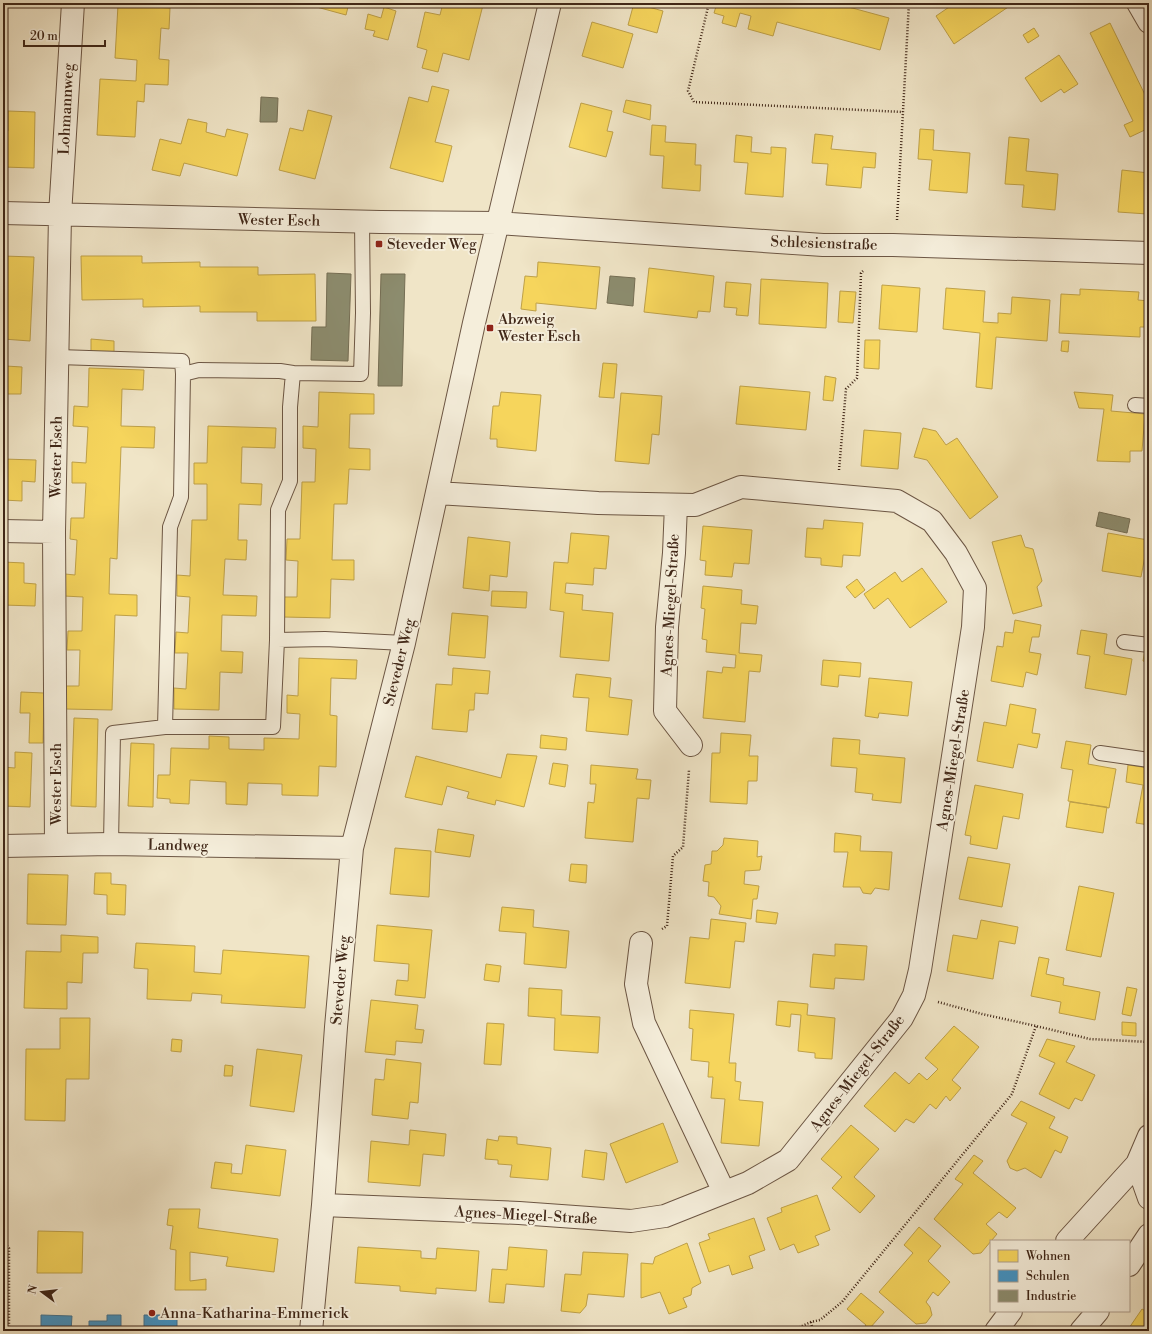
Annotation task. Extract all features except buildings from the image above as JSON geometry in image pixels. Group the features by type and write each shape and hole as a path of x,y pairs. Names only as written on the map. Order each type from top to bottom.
{"street":[{"name":"Lohmannweg","path":"60,215 73,3"},
{"name":"Steveder Weg","path":"311,1331 323,1205 336,1027 352,848 404,643 474,323 550,3"},
{"path":"1138,3 1149,22"},
{"name":"Wester Esch","path":"3,213 362,222 498,223"},
{"name":"Wester Esch","path":"56,844 54,532 60,215"},
{"name":"Schlesienstraße","path":"498,223 823,245 881,244 1149,252"},
{"name":"Agnes-Miegel-Straße","path":"323,1205 631,1221 665,1216 748,1182 788,1160 902,1018 914,995 920,970 973,627 975,588 956,553 932,521 897,501 741,487 695,505 598,503 437,493"},
{"name":"Agnes-Miegel-Straße","path":"676,505 674,553 667,626 665,711 690,745"},
{"path":"3,531 54,532"},
{"name":"Landweg","path":"3,846 111,844 352,848"},
{"path":"641,943 636,984 644,1023 724,1192"},
{"path":"1068,1240 1137,1164 1149,1136"},
{"path":"1137,1164 1149,1198"},
{"path":"1130,1264 1149,1235"},
{"path":"996,1331 1010,1312"},
{"path":"1081,1331 1097,1312"}],"lane":[{"path":"183,374 200,370 280,371 292,374 361,374 363,312 362,222"},
{"path":"58,357 182,361 180,497 170,527 165,727"},
{"path":"111,844 113,733 165,727 273,728 277,640 278,510 290,481 290,407 292,374"},
{"path":"1135,405 1149,406"},
{"path":"277,640 325,639 404,643"},
{"path":"1124,642 1149,645"},
{"path":"1100,753 1149,760"}],"path":[{"path":"709,3 688,91 694,102 903,112"},
{"path":"837,495 846,389 857,378 861,273 897,221 909,3"},
{"path":"641,943 667,926 673,856 683,847 690,745"},
{"path":"914,995 982,1014 1090,1039 1149,1042"},
{"path":"791,1331 811,1322 820,1320 842,1302 1012,1094 1036,1026"},
{"path":"3,1240 9,1248 9,1331"},
{"path":"811,1322 812,1331"}],"place":[{"name":"Steveder Weg","path":"379,244"},
{"name":"Abzweig Wester Esch","path":"490,328"},
{"name":"Anna-Katharina-Emmerick","path":"152,1313"}]}
